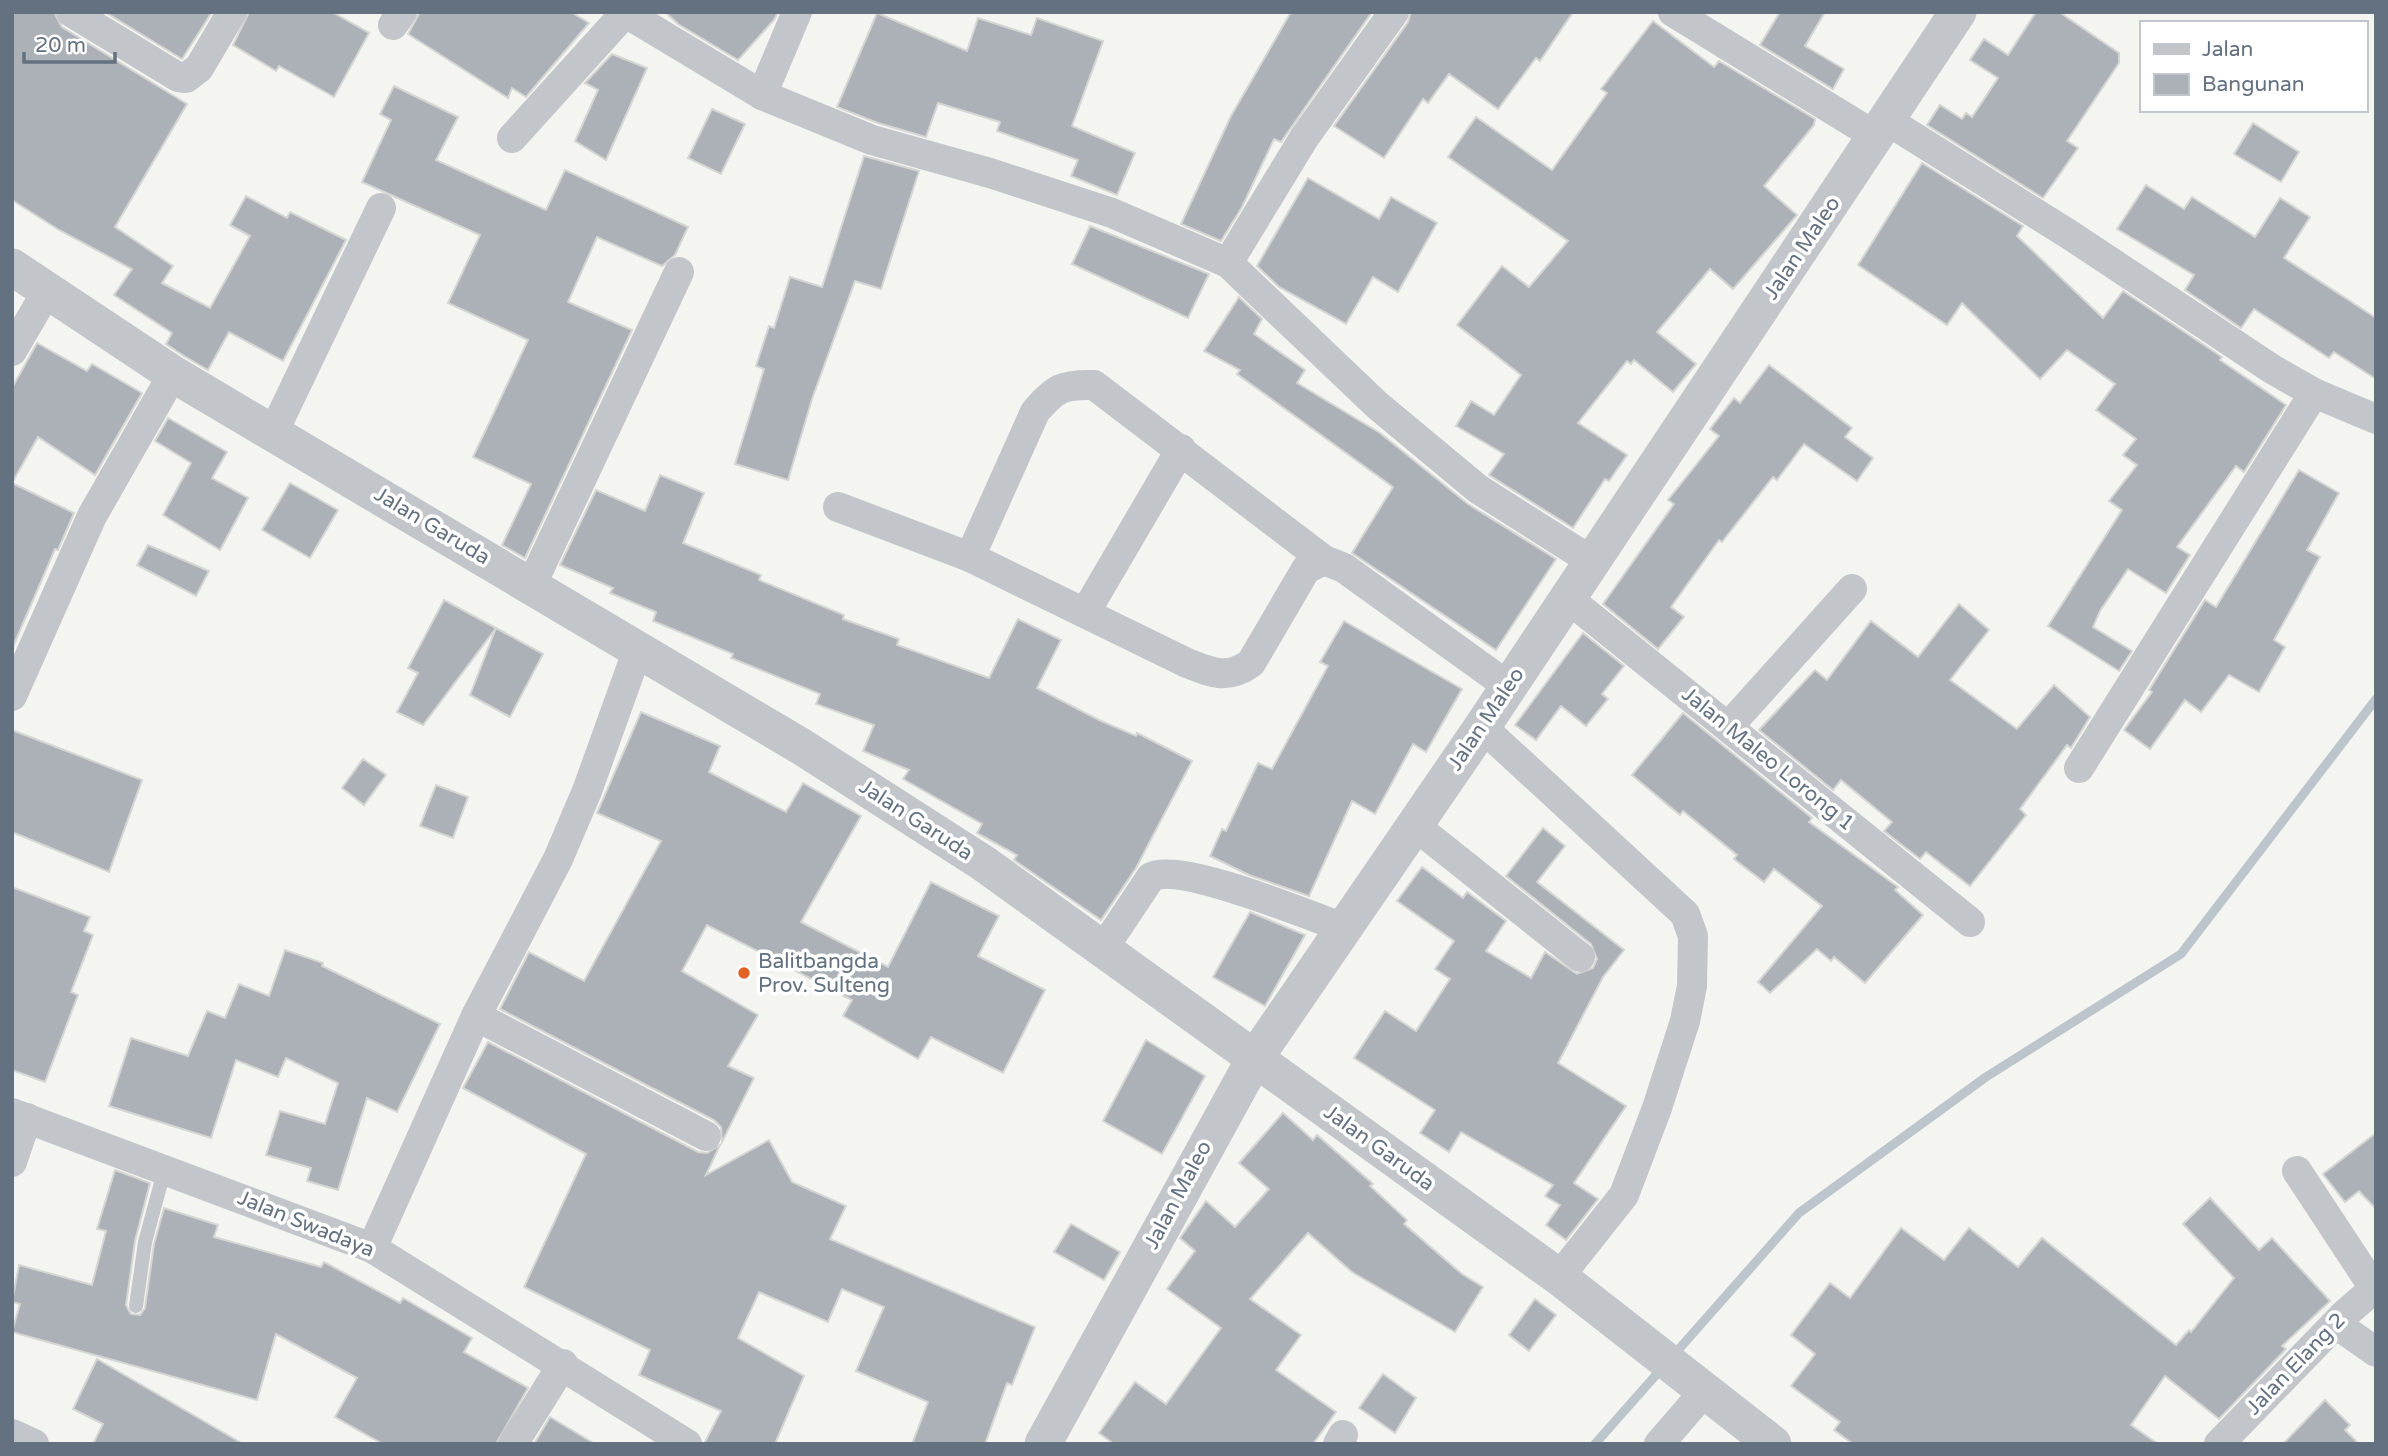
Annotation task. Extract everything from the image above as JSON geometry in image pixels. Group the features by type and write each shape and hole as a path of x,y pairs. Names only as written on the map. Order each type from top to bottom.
{"street":[{"path":"71,12 178,77 186,78 198,68 232,12"},
{"path":"762,95 797,12"},
{"path":"1228,263 1304,138 1394,12"},
{"path":"1673,12 1882,129 2314,393 2376,419"},
{"name":"Jalan Maleo","path":"1044,1444 1255,1058 1482,727 1590,560 1882,129 1958,12"},
{"path":"512,138 625,13 762,95 872,140 990,173 1112,214 1228,263 1377,405 1478,489 1590,560"},
{"path":"274,431 381,208"},
{"name":"Jalan Garuda","path":"12,267 173,374 274,431 802,747 971,856 1559,1277 1773,1444"},
{"path":"531,586 678,272"},
{"path":"12,351 47,291"},
{"path":"12,696 92,516 173,374"},
{"path":"970,557 1035,412 1048,396 1067,384 1094,385 1324,560 1344,568 1508,686"},
{"path":"2079,768 2314,393"},
{"path":"1086,613 1181,449"},
{"path":"838,507 970,557 1219,675 1238,673 1251,663 1306,569 1324,560"},
{"path":"1728,727 1852,589"},
{"name":"Jalan Maleo Lorong 1","path":"1566,597 1970,922"},
{"path":"372,1248 476,1016 558,859 587,792 638,649"},
{"path":"1482,727 1685,914 1693,936 1689,1005 1636,1168 1624,1195 1559,1277"},
{"path":"1415,825 1580,957"},
{"path":"1102,949 1151,877 1160,872 1201,878 1344,928"},
{"path":"476,1016 706,1136"},
{"path":"12,1162 20,1115"},
{"name":"Jalan Swadaya","path":"20,1115 372,1248 687,1444"},
{"path":"2297,1171 2375,1288"},
{"name":"Jalan Elang 2","path":"2220,1443 2336,1324 2375,1288"},
{"path":"2336,1324 2376,1352"},
{"path":"513,1444 562,1364"},
{"path":"1660,1444 1695,1385"},
{"path":"12,1434 34,1444"}],"lane":[{"path":"136,1306 145,1242 165,1168"}],"building":[{"path":"12,12 54,12 62,27 187,104 115,227 173,266 162,283 210,308 250,236 230,225 246,196 287,218 290,212 346,240 283,361 229,332 208,370 184,356 166,344 172,333 114,295 132,269 59,230 12,200"},
{"path":"105,12 212,12 182,59"},
{"path":"249,12 332,12 369,33 334,97 279,66 276,71 233,45"},
{"path":"420,12 571,12 589,23 526,97 512,88 508,98 408,34"},
{"path":"665,12 778,12 738,60 678,24"},
{"path":"1291,12 1372,12 1281,142 1274,139 1242,207 1221,241 1181,224 1231,116"},
{"path":"1411,12 1573,12 1540,61 1536,58 1498,109 1449,74 1428,103 1423,99 1384,158 1334,126 1408,22"},
{"path":"1780,12 1825,12 1805,46 1844,69 1833,89 1760,45"},
{"path":"2036,12 2059,12 2119,53 2119,63 2067,141 2078,148 2043,198 1927,125 1940,105 1962,119 1966,113 1972,117 1998,78 1970,60 1984,39 2008,55"},
{"path":"877,13 967,51 978,18 1031,35 1037,18 1103,41 1072,126 1135,153 1117,195 1071,176 1078,160 997,131 1000,122 938,103 926,137 837,107"},
{"path":"1653,21 1714,67 1719,61 1815,119 1814,125 1764,186 1797,215 1733,289 1710,269 1657,332 1696,364 1673,392 1634,360 1631,364 1627,361 1578,423 1627,455 1609,481 1605,479 1573,528 1489,475 1504,454 1456,426 1471,401 1494,415 1521,375 1457,325 1502,266 1529,287 1568,241 1448,157 1476,117 1552,170 1607,93 1601,89"},
{"path":"612,54 647,68 606,160 575,141 598,90 585,83"},
{"path":"394,86 458,117 436,160 546,210 565,170 688,227 675,255 662,266 597,237 568,302 632,330 525,558 502,545 531,484 473,457 528,340 448,303 480,235 362,182 391,120 380,114"},
{"path":"712,109 745,124 721,174 688,158"},
{"path":"2253,123 2299,152 2281,182 2234,154"},
{"path":"864,156 919,171 881,289 855,281 812,399 788,480 735,464 764,369 756,366 769,326 774,328 790,277 822,287"},
{"path":"1922,163 2023,226 2017,236 2103,318 2123,291 2222,357 2220,360 2286,405 2244,472 2236,466 2177,547 2190,555 2166,593 2128,569 2100,611 2093,627 2132,651 2119,671 2048,626 2122,510 2109,501 2137,465 2123,455 2136,439 2096,410 2115,384 2067,350 2040,379 1962,303 1947,325 1858,265"},
{"path":"1308,178 1379,219 1391,197 1437,223 1398,292 1373,277 1346,324 1279,287 1257,266"},
{"path":"2146,185 2184,209 2192,197 2255,237 2280,198 2310,217 2284,258 2376,318 2376,379 2334,352 2329,358 2254,309 2241,328 2185,290 2194,275 2117,229"},
{"path":"1090,226 1209,274 1188,318 1072,264"},
{"path":"1239,297 1262,319 1254,334 1305,370 1297,383 1380,433 1468,504 1556,559 1496,650 1352,553 1393,487 1237,374 1240,370 1204,351"},
{"path":"37,343 87,371 92,364 142,393 95,475 38,437 12,483 12,388"},
{"path":"1769,365 1852,428 1845,437 1873,458 1857,481 1804,444 1777,480 1773,477 1722,542 1719,540 1671,607 1684,617 1658,649 1603,604 1674,504 1668,500 1719,436 1710,429 1734,398 1740,403"},
{"path":"168,418 227,452 212,478 248,498 220,550 163,515 191,463 155,441"},
{"path":"2299,470 2339,493 2307,550 2320,557 2274,640 2285,647 2259,692 2229,675 2201,712 2185,700 2150,749 2124,730 2152,692 2149,690 2205,600 2216,607"},
{"path":"660,475 704,493 683,543 761,575 759,580 844,615 843,619 899,639 897,645 989,678 1018,619 1061,640 1037,688 1099,720 1136,736 1137,733 1192,761 1136,868 1101,920 1014,860 1017,855 977,833 982,824 903,779 909,770 863,751 874,725 816,704 820,694 731,658 733,654 653,621 656,612 610,593 613,588 560,565 596,490 645,511"},
{"path":"12,483 74,513 58,550 55,549 12,649"},
{"path":"290,483 338,510 310,558 262,530"},
{"path":"148,545 209,571 196,596 137,565"},
{"path":"444,600 496,628 423,725 397,712 418,673 408,668"},
{"path":"1959,604 1989,630 1950,680 2017,729 2054,685 2090,717 2071,748 2067,745 2020,809 2026,815 1970,886 1926,852 1920,859 1884,831 1892,822 1841,780 1833,790 1759,730 1815,670 1827,680 1871,621 1918,657"},
{"path":"1344,621 1462,689 1426,752 1413,744 1375,814 1352,801 1309,896 1249,875 1210,856 1222,829 1226,831 1258,763 1272,769 1328,666 1320,662"},
{"path":"496,628 543,654 510,717 470,695"},
{"path":"1583,633 1624,666 1602,694 1608,699 1586,726 1561,706 1536,740 1515,725"},
{"path":"641,712 720,746 709,772 786,812 803,783 861,816 801,922 888,967 931,882 999,916 978,956 1045,990 1003,1073 931,1037 918,1059 843,1016 852,1000 707,925 682,971 758,1015 728,1066 754,1078 722,1142 721,1127 714,1120 500,1009 529,952 584,981 661,841 597,813"},
{"path":"1683,713 1812,818 1809,822 1898,887 1895,890 1923,915 1865,983 1834,957 1831,961 1817,949 1770,993 1758,982 1822,906 1774,869 1764,882 1734,859 1737,855 1683,811 1680,815 1632,775"},
{"path":"12,730 142,780 109,872 12,832"},
{"path":"363,759 386,775 364,805 342,788"},
{"path":"436,785 468,797 453,838 420,826"},
{"path":"1543,828 1565,846 1537,882 1624,950 1603,977 1558,1063 1626,1106 1574,1183 1598,1199 1566,1240 1546,1225 1560,1205 1545,1196 1553,1185 1461,1132 1449,1152 1420,1133 1435,1110 1354,1058 1385,1011 1416,1031 1450,979 1435,969 1454,941 1397,901 1422,867 1463,898 1467,892 1506,921 1486,951 1531,978 1545,952 1577,974 1593,968 1597,959 1591,944 1506,876"},
{"path":"12,887 90,917 84,931 93,935 71,992 78,995 45,1082 12,1070"},
{"path":"1250,912 1305,935 1265,1006 1213,977"},
{"path":"285,950 323,963 322,966 440,1024 397,1112 367,1098 338,1190 307,1181 311,1168 266,1155 280,1111 325,1124 338,1083 286,1058 278,1077 236,1060 211,1138 109,1106 131,1038 188,1056 207,1011 225,1018 239,984 269,996"},
{"path":"1146,1040 1205,1076 1162,1154 1103,1121"},
{"path":"488,1042 698,1152 707,1153 720,1145 706,1175 769,1140 792,1182 846,1206 830,1239 1035,1327 1012,1385 1007,1383 985,1444 912,1444 928,1402 856,1371 884,1307 842,1289 828,1322 759,1292 738,1338 804,1376 775,1444 704,1444 721,1411 639,1375 650,1350 524,1287 586,1154 463,1088"},
{"path":"1283,1113 1313,1140 1317,1135 1373,1184 1370,1186 1407,1220 1404,1224 1462,1274 1483,1287 1455,1332 1352,1272 1308,1233 1250,1299 1301,1335 1276,1370 1336,1412 1313,1444 1114,1444 1099,1433 1135,1382 1166,1404 1221,1328 1167,1289 1195,1251 1180,1238 1206,1201 1235,1227 1269,1189 1239,1163"},
{"path":"2376,1133 2376,1209 2359,1191 2345,1202 2323,1174"},
{"path":"115,1170 150,1183 135,1241 126,1305 131,1314 140,1315 145,1308 154,1244 164,1208 218,1225 214,1237 321,1267 324,1262 400,1303 403,1298 472,1338 464,1352 528,1388 496,1444 383,1444 335,1417 357,1378 276,1334 257,1400 12,1332 20,1304 12,1302 19,1265 92,1285 106,1231 97,1229"},
{"path":"2210,1198 2259,1250 2272,1238 2330,1301 2282,1346 2286,1349 2219,1419 2165,1376 2131,1425 2158,1444 1853,1444 1834,1430 1840,1422 1791,1386 1815,1354 1791,1335 1830,1283 1850,1298 1901,1228 1944,1260 1969,1228 2018,1267 2042,1238 2176,1345 2189,1330 2191,1332 2234,1278 2183,1224"},
{"path":"1071,1224 1120,1252 1104,1280 1054,1252"},
{"path":"1535,1299 1556,1315 1529,1351 1509,1335"},
{"path":"97,1359 243,1444 93,1444 103,1424 73,1409"},
{"path":"1383,1374 1416,1398 1395,1433 1359,1408"},
{"path":"2325,1400 2350,1425 2345,1430 2359,1444 2283,1444"},
{"path":"550,1417 595,1444 534,1444"}],"waterway":[{"path":"1672,1357 1799,1213 1986,1077 2181,954 2376,699"},
{"path":"1595,1444 1663,1367"}],"place":[{"name":"Balitbangda Prov. Sulteng","path":"744,973"}]}
